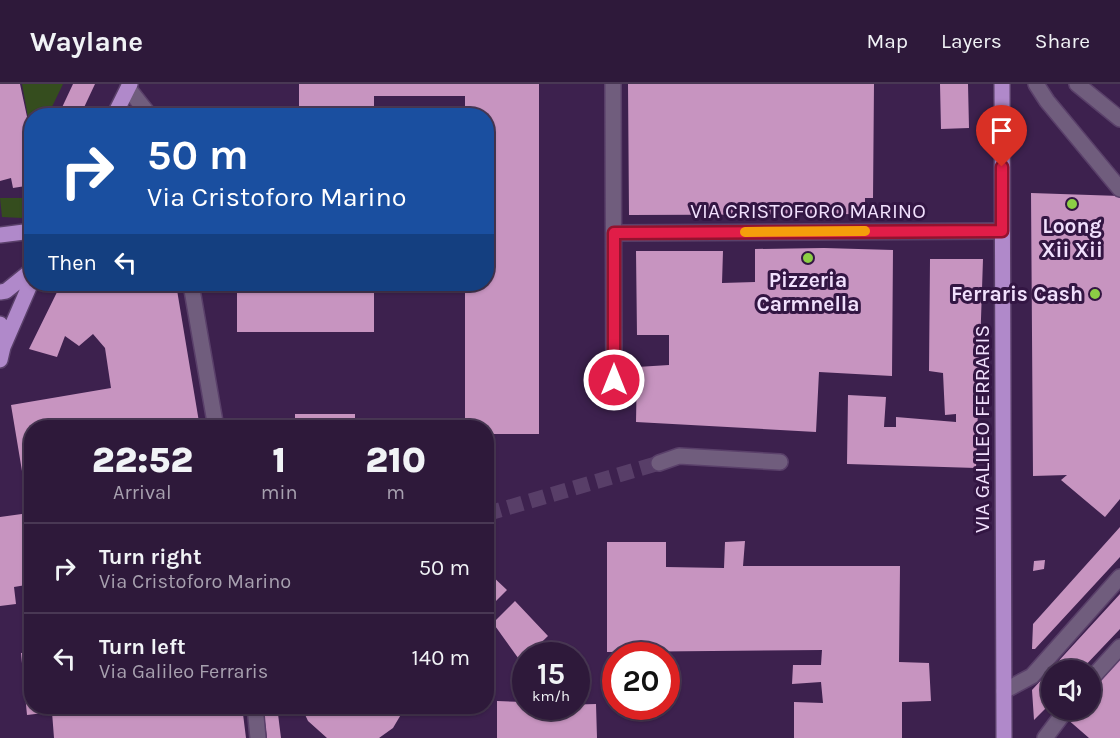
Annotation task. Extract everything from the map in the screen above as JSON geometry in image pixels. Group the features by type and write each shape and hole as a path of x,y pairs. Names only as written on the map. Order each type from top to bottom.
{"main road":[{"name":"VIA GALILEO FERRARIS","path":"1002,84 1004,738"},
{"path":"118,108 129,86"},
{"path":"0,235 24,232"},
{"path":"0,292 6,291 24,276"},
{"path":"2,353 27,291"},
{"path":"0,324 2,353"}],"street":[{"path":"613,84 614,401"},
{"path":"1036,84 1047,101 1120,189"},
{"path":"1077,84 1120,119"},
{"path":"129,86 144,108"},
{"name":"VIA CRISTOFORO MARINO","path":"614,233 1002,231"},
{"path":"192,291 215,420"},
{"path":"659,463 679,456 780,462"},
{"path":"1004,691 1032,676 1120,578"},
{"path":"1101,668 1120,647"},
{"path":"256,714 258,738"},
{"path":"1045,738 1058,720"}],"green space":[{"path":"22,84 63,84 51,108 26,108"},
{"path":"0,198 24,198 24,216 22,218 2,217"}],"building":[{"path":"0,84 20,84 25,108 24,186 13,188 11,178 0,181"},
{"path":"73,84 95,84 84,108 62,108"},
{"path":"299,84 539,84 539,434 494,434 494,420 465,420 465,291 494,291 494,108 465,108 465,96 374,96 374,108 299,108"},
{"path":"628,84 874,84 873,198 865,198 865,214 629,215"},
{"path":"940,84 968,84 969,128 941,129"},
{"path":"1031,193 1120,196 1120,499 1105,517 1061,480 1067,475 1033,476"},
{"path":"755,249 893,250 892,376 819,372 816,432 636,422 637,367 669,365 669,335 637,335 636,251 723,251 722,283 755,282"},
{"path":"930,259 983,259 976,468 847,464 848,395 886,397 884,427 896,427 896,417 956,422 956,414 945,415 943,373 929,371"},
{"path":"58,291 177,291 199,420 24,420 24,483 11,405 111,388 105,348 93,334 79,346 65,336 57,357 29,349"},
{"path":"237,291 374,291 374,332 237,332"},
{"path":"295,414 355,414 355,420 295,420"},
{"path":"24,514 24,585 14,587 16,604 0,606 0,517"},
{"path":"1120,527 1120,557 1035,649 1032,649 1033,624"},
{"path":"745,541 743,566 900,566 899,662 929,663 931,701 902,702 902,738 794,738 794,702 823,703 821,682 792,684 793,665 821,665 822,650 680,651 680,642 607,642 607,542 666,542 666,567 724,568 725,542"},
{"path":"1045,560 1044,569 1033,571 1034,561"},
{"path":"494,578 507,590 494,603"},
{"path":"1120,594 1120,629 1091,660 1060,660"},
{"path":"515,601 548,636 542,642 512,642 512,649 494,624"},
{"path":"21,653 24,653 24,684"},
{"path":"1120,659 1120,738 1089,738 1068,720 1101,720 1101,679"},
{"path":"1041,680 1041,713 1034,720 1032,690"},
{"path":"497,701 512,702 512,720 590,720 590,704 596,704 597,738 497,738"},
{"path":"52,714 243,714 246,738 54,738"},
{"path":"264,714 278,714 281,738 267,738"},
{"path":"305,714 401,714 393,728 379,738 327,738 308,721"}],"tunnel":[{"path":"494,512 659,463"}],"slow traffic":[{"path":"745,232 865,231"}],"place":[{"name":"Loong Xii Xii","path":"1072,204"},
{"name":"Pizzeria Carmnella","path":"808,258"},
{"name":"Ferraris Cash","path":"1095,294"}],"route":[{"path":"614,380 614,233 1002,231 1002,167"}]}
